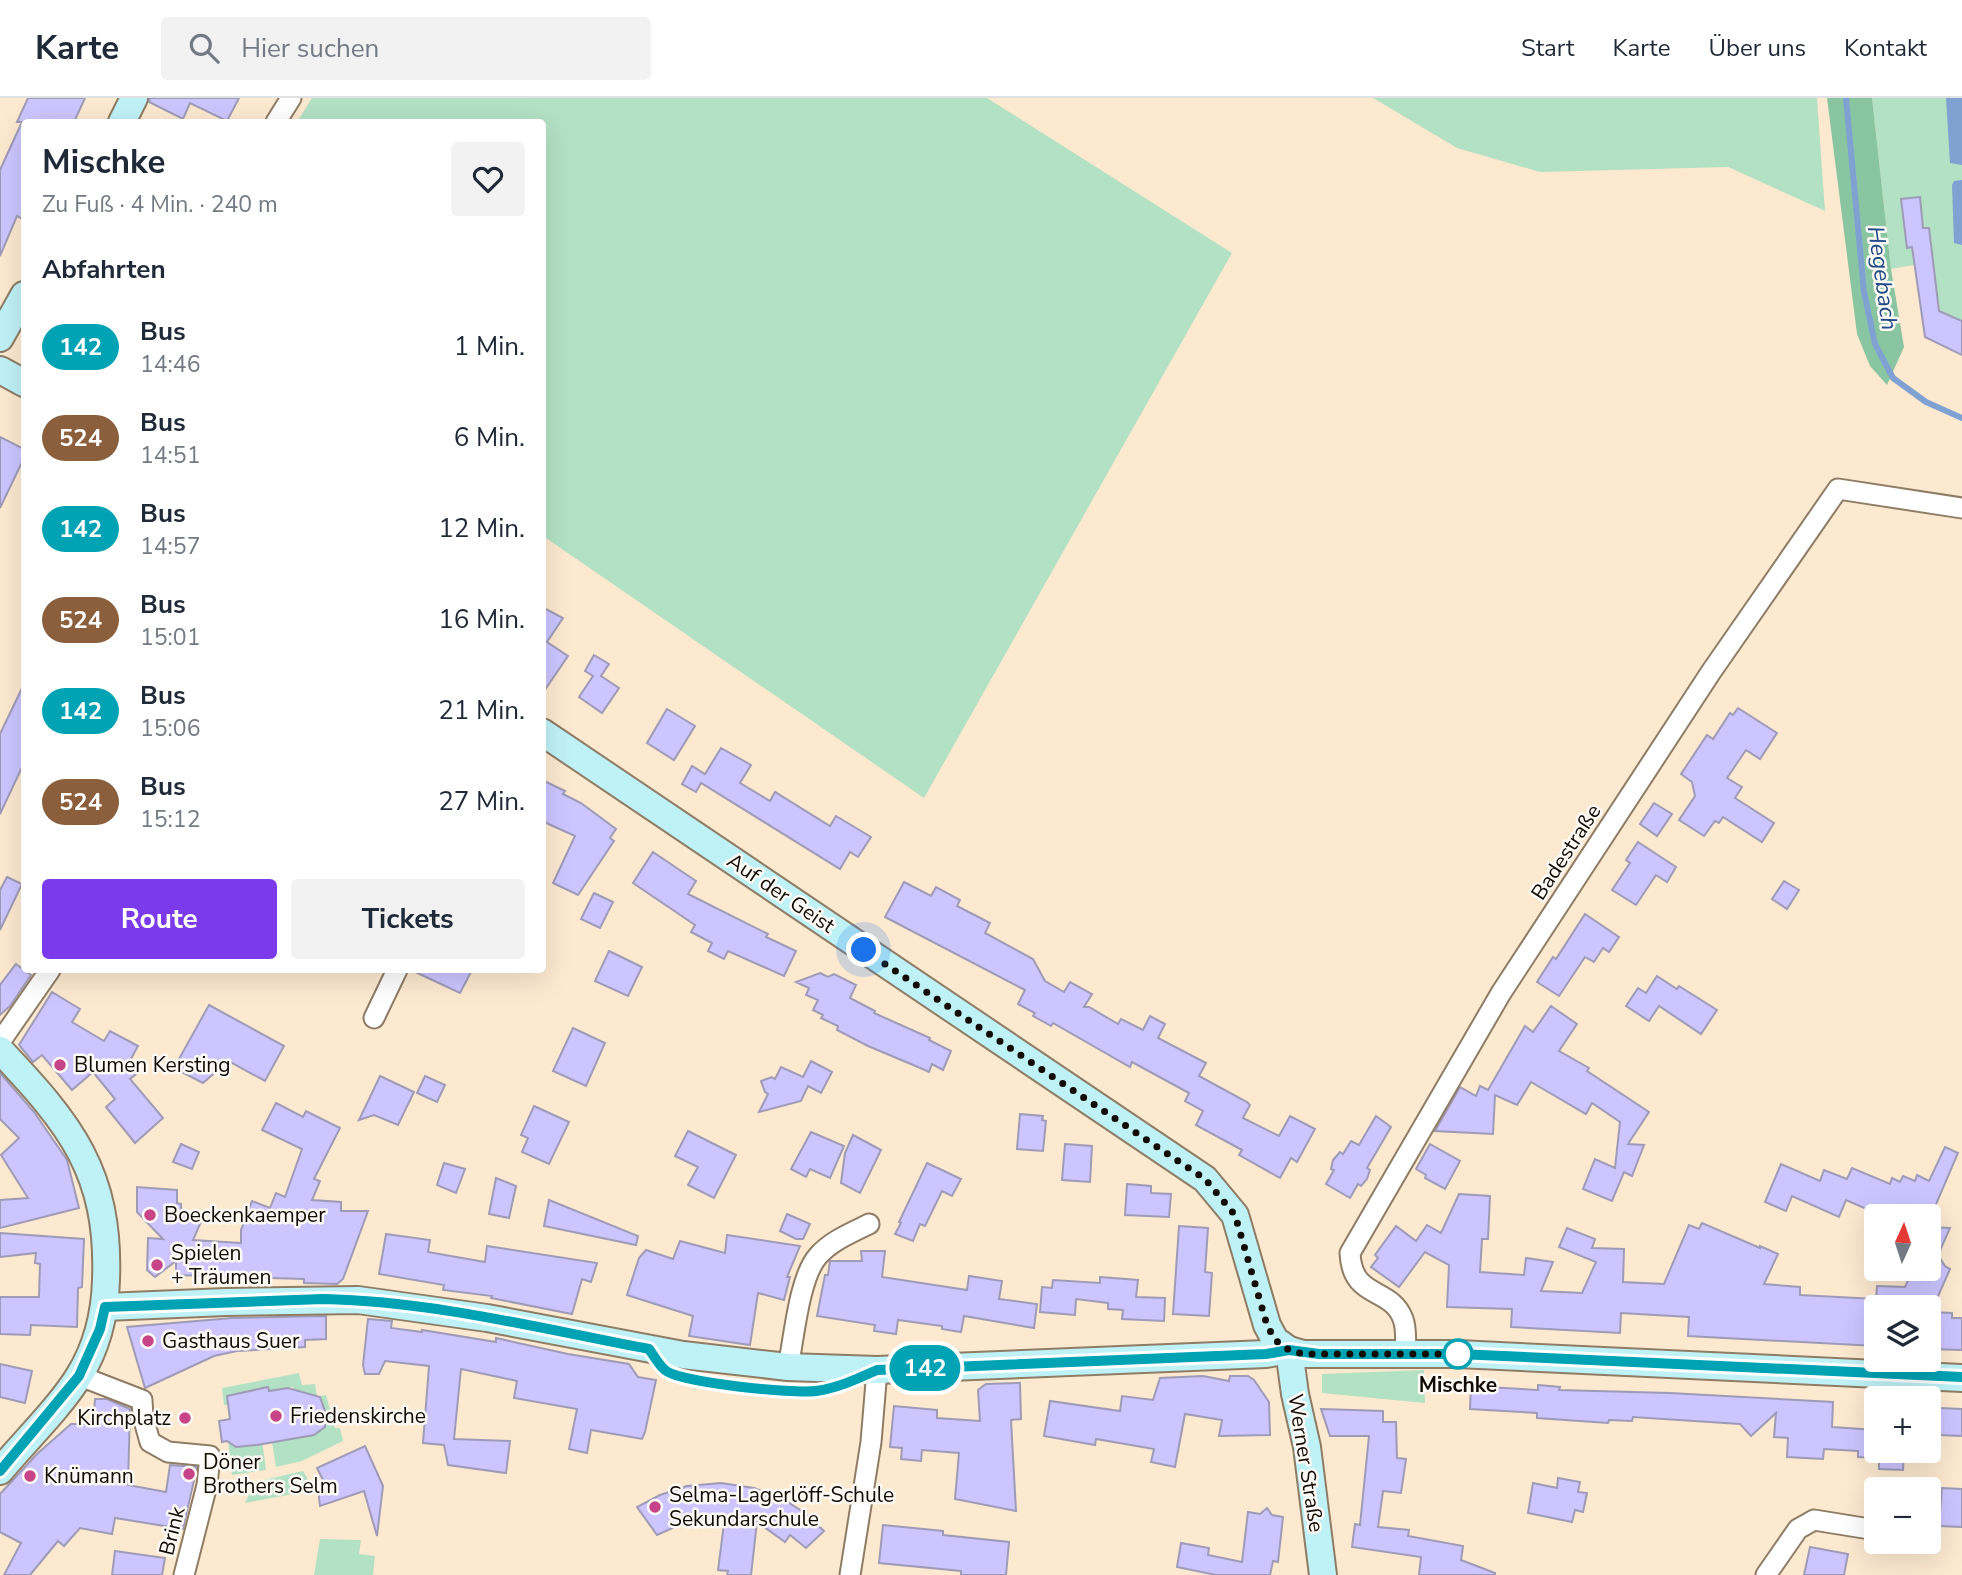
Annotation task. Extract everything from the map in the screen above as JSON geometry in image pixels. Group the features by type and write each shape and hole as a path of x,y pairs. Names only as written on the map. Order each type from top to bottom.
{"street":[{"path":"124,119 134,98"},
{"path":"278,119 291,98"},
{"path":"0,338 21,300"},
{"path":"0,370 21,381"},
{"name":"Badestraße","path":"1406,1353 1404,1320 1394,1305 1356,1280 1350,1254 1501,993 1711,672 1838,489 1962,508"},
{"name":"Auf der Geist","path":"546,735 1205,1179 1235,1215 1267,1325 1275,1340 1289,1350"},
{"path":"0,1042 48,973"},
{"path":"374,1018 396,973"},
{"path":"0,1050 50,1103 82,1153 94,1180 103,1214 107,1253 105,1307 100,1329 79,1376 0,1471"},
{"path":"788,1367 806,1275 817,1256 836,1241 869,1224"},
{"path":"105,1307 358,1300 487,1318 683,1355 788,1367 877,1370 1266,1354 1289,1350 1319,1354 1406,1353 1686,1363 1962,1377"},
{"name":"Werner Straße","path":"1289,1350 1295,1394 1307,1447 1323,1575"},
{"path":"850,1575 871,1442 877,1370"},
{"name":"Brink","path":"79,1376 142,1400 143,1417 150,1442 168,1452 210,1456 207,1485 184,1575"},
{"path":"1766,1575 1798,1529 1814,1520 1864,1528"}],"green space":[{"path":"312,98 987,98 1232,253 924,798 546,538 546,119 299,119"},
{"path":"1373,98 1817,98 1825,211 1728,167 1540,172 1457,148"},
{"path":"1827,98 1872,98 1891,269 1904,347 1887,385 1870,366 1857,334"},
{"path":"1872,98 1962,98 1962,350 1958,353 1925,337 1914,265 1891,269"},
{"path":"1424,1370 1425,1403 1322,1393 1322,1374"},
{"path":"299,1373 302,1385 315,1384 317,1396 326,1395 335,1428 340,1428 343,1441 302,1461 276,1467 272,1442 303,1437 303,1433 312,1432 315,1435 317,1433 314,1430 326,1421 322,1418 322,1402 308,1394 296,1399 293,1387 269,1391 268,1388 250,1394 248,1391 248,1395 231,1405 224,1405 222,1388"},
{"path":"262,1439 266,1470 232,1475 228,1441 237,1440 233,1445 236,1448 240,1443"},
{"path":"303,1471 315,1490 245,1503 255,1482"},
{"path":"320,1539 361,1540 359,1554 375,1556 373,1575 314,1575"}],"water":[{"path":"1946,98 1962,98 1962,165 1950,163"},
{"path":"1962,180 1962,245 1954,243 1952,185 1954,181"}],"building":[{"path":"28,98 85,98 75,119 21,119 21,122 17,122"},
{"path":"150,98 239,98 228,119 190,103 183,119 149,102"},
{"path":"21,124 21,218 17,216 0,256 0,170"},
{"path":"1920,197 1923,228 1929,228 1939,311 1962,321 1962,355 1925,337 1912,247 1907,248 1901,199"},
{"path":"0,437 21,448 21,464 0,508"},
{"path":"546,609 563,618 547,642 568,656 546,688"},
{"path":"594,655 609,664 601,676 619,688 602,713 579,697 593,676 585,671"},
{"path":"21,690 21,769 0,814 0,734"},
{"path":"1738,708 1777,733 1760,759 1746,750 1727,778 1742,787 1735,798 1774,823 1762,842 1723,817 1719,823 1715,821 1704,836 1679,820 1695,796 1692,782 1681,774 1707,735 1713,739 1730,713 1733,715"},
{"path":"667,709 695,726 674,760 647,743"},
{"path":"721,748 751,765 740,783 770,801 775,792 830,826 836,816 871,837 858,857 850,852 840,869 701,783 696,792 682,784 692,766 705,774"},
{"path":"546,782 565,791 563,794 581,803 616,829 610,838 614,841 578,895 553,883 575,836 546,823"},
{"path":"1654,803 1672,814 1657,836 1640,824"},
{"path":"1638,842 1676,867 1667,882 1656,875 1636,905 1612,890 1630,863 1626,860"},
{"path":"653,852 696,881 688,894 796,951 784,976 728,951 724,959 708,951 712,943 691,932 695,925 633,883"},
{"path":"7,877 21,884 0,930 0,890"},
{"path":"1784,881 1799,890 1787,909 1772,899"},
{"path":"904,882 931,896 936,887 960,900 957,906 990,923 985,933 1033,959 1045,981 1064,992 1070,982 1092,994 1084,1007 1089,1007 1118,1024 1121,1019 1143,1030 1150,1016 1165,1024 1158,1038 1206,1063 1199,1076 1250,1105 1243,1118 1279,1136 1290,1116 1315,1129 1297,1162 1291,1158 1280,1178 1239,1155 1242,1150 1196,1125 1203,1111 1185,1101 1189,1093 1132,1062 1130,1067 1053,1023 1051,1026 1033,1016 1035,1013 1018,1004 1025,990 885,917"},
{"path":"594,893 613,902 600,928 581,919"},
{"path":"1585,914 1619,937 1609,952 1603,948 1594,962 1585,957 1559,996 1537,982 1553,957 1556,959"},
{"path":"609,951 642,967 628,996 595,981"},
{"path":"16,964 21,968 21,973 31,975 10,1006 0,1015 0,985"},
{"path":"417,973 470,973 460,993"},
{"path":"820,973 828,977 834,974 856,985 850,998 875,1011 874,1013 930,1038 929,1040 951,1051 943,1070 932,1064 929,1072 868,1046 837,1030 838,1026 821,1018 823,1015 813,1010 818,1000 806,995 809,988 796,982"},
{"path":"1657,976 1677,989 1679,986 1717,1010 1701,1034 1659,1006 1649,1021 1626,1006 1638,988 1646,993"},
{"path":"52,992 80,1009 72,1022 104,1041 110,1031 138,1046 127,1066 139,1072 130,1079 163,1118 135,1143 106,1107 115,1099 93,1072 72,1090 42,1055 33,1062 19,1045"},
{"path":"209,1005 284,1046 265,1081 225,1059 220,1068 203,1083 174,1068"},
{"path":"1551,1006 1577,1024 1559,1051 1589,1068 1587,1071 1649,1112 1628,1144 1644,1145 1632,1176 1624,1172 1612,1201 1583,1189 1595,1159 1615,1168 1620,1122 1592,1103 1586,1114 1531,1082 1517,1105 1495,1095 1493,1134 1435,1131 1460,1087 1476,1096 1480,1086 1488,1090 1525,1026 1533,1032"},
{"path":"573,1028 605,1043 586,1086 553,1071"},
{"path":"811,1061 832,1072 821,1093 808,1086 801,1101 759,1112 768,1094 761,1081 772,1077 775,1079 781,1067 803,1077"},
{"path":"0,1073 34,1112 67,1160 79,1208 0,1228 0,1200 28,1198 1,1155 19,1138 0,1119"},
{"path":"380,1076 414,1092 398,1125 374,1115 359,1120"},
{"path":"425,1076 445,1085 437,1102 417,1093"},
{"path":"276,1103 303,1117 306,1111 340,1128 314,1179 320,1181 312,1200 341,1202 341,1211 368,1211 343,1279 337,1284 304,1283 304,1279 176,1275 176,1261 155,1277 147,1270 148,1238 163,1239 137,1212 137,1187 177,1190 177,1203 181,1204 181,1212 205,1213 193,1240 241,1243 241,1230 252,1201 270,1208 276,1193 285,1197 302,1149 262,1130"},
{"path":"534,1106 569,1122 549,1164 522,1152 528,1138 521,1135"},
{"path":"1020,1114 1043,1116 1042,1120 1046,1121 1043,1151 1017,1149"},
{"path":"1376,1116 1391,1127 1367,1168 1370,1170 1367,1179 1361,1186 1358,1184 1350,1198 1326,1184 1334,1170 1331,1169 1333,1160 1340,1152 1343,1154 1351,1141 1359,1145"},
{"path":"688,1131 736,1155 714,1198 688,1185 698,1167 675,1156"},
{"path":"811,1132 844,1146 830,1178 810,1169 806,1177 791,1169"},
{"path":"853,1135 881,1150 860,1193 841,1183 845,1153"},
{"path":"181,1144 199,1152 192,1169 173,1162"},
{"path":"1065,1144 1092,1146 1090,1182 1062,1180"},
{"path":"1430,1144 1460,1161 1445,1189 1425,1178 1426,1175 1416,1169"},
{"path":"1945,1147 1958,1153 1936,1204 1864,1204 1864,1208 1846,1200 1839,1217 1792,1196 1786,1211 1765,1202 1781,1164 1820,1181 1824,1170 1847,1179 1852,1168 1890,1184 1892,1178 1900,1182 1903,1176 1915,1181 1917,1175 1929,1181"},
{"path":"444,1163 465,1169 456,1193 437,1185"},
{"path":"927,1163 961,1179 952,1196 942,1191 925,1226 920,1224 913,1241 895,1234"},
{"path":"496,1178 516,1186 509,1218 489,1214"},
{"path":"1127,1184 1151,1186 1151,1193 1171,1194 1169,1217 1125,1215"},
{"path":"1459,1194 1490,1196 1488,1239 1482,1239 1480,1272 1524,1275 1526,1258 1553,1262 1541,1291 1582,1293 1596,1262 1559,1247 1567,1228 1595,1239 1592,1248 1624,1249 1623,1282 1664,1284 1689,1225 1699,1229 1702,1223 1778,1254 1764,1284 1800,1287 1800,1295 1864,1298 1864,1345 1688,1336 1689,1317 1621,1313 1620,1333 1511,1327 1512,1309 1447,1307 1449,1265 1425,1252 1399,1287 1371,1267 1378,1258 1375,1255 1396,1226 1416,1241 1427,1225 1441,1233"},
{"path":"549,1200 638,1236 636,1245 544,1226"},
{"path":"787,1214 810,1224 803,1239 796,1239 780,1231"},
{"path":"1179,1226 1208,1228 1205,1272 1212,1273 1209,1316 1173,1314"},
{"path":"1941,1228 1950,1228 1941,1248"},
{"path":"0,1233 84,1239 77,1327 31,1325 30,1335 0,1334 0,1297 39,1297 40,1264 35,1263 36,1253 0,1257"},
{"path":"386,1234 430,1240 428,1252 485,1262 487,1246 597,1263 591,1282 582,1279 572,1314 491,1298 492,1296 443,1290 444,1285 379,1274"},
{"path":"727,1235 800,1246 787,1277 790,1277 784,1300 758,1293 750,1345 689,1336 693,1316 627,1295 639,1258 646,1250 673,1259 680,1241 725,1253"},
{"path":"861,1251 885,1251 882,1277 967,1290 969,1276 1002,1281 999,1299 1037,1304 1034,1328 964,1316 961,1332 942,1329 942,1326 898,1320 896,1334 874,1331 875,1325 817,1316 830,1261 862,1261"},
{"path":"1941,1260 1950,1269 1939,1295 1876,1295 1877,1286 1905,1287 1908,1281 1941,1281"},
{"path":"1100,1277 1138,1280 1136,1297 1165,1298 1164,1321 1122,1319 1123,1310 1108,1309 1108,1303 1076,1299 1075,1315 1040,1312 1042,1287 1052,1288 1053,1280 1100,1283"},
{"path":"1941,1312 1952,1313 1952,1318 1962,1318 1962,1350 1941,1349"},
{"path":"326,1316 326,1339 305,1340 305,1347 237,1351 214,1356 145,1388 127,1327 232,1318"},
{"path":"368,1319 392,1321 391,1328 422,1330 496,1342 496,1338 629,1364 638,1377 656,1380 645,1432 642,1439 591,1430 587,1453 569,1449 577,1409 514,1398 517,1381 461,1369 454,1439 510,1441 506,1473 448,1465 444,1445 423,1443 429,1366 385,1361 379,1374 365,1374 363,1365"},
{"path":"0,1364 32,1371 25,1403 0,1397"},
{"path":"1203,1376 1229,1381 1230,1376 1248,1376 1254,1380 1269,1402 1270,1435 1219,1436 1222,1420 1185,1414 1175,1467 1151,1462 1154,1449 1096,1439 1095,1445 1044,1436 1050,1401 1120,1411 1122,1396 1153,1400 1160,1378"},
{"path":"1020,1383 1021,1419 1011,1420 1016,1511 955,1499 959,1453 922,1450 921,1461 901,1459 902,1448 890,1447 894,1406 937,1410 937,1418 980,1421 978,1390 986,1384"},
{"path":"1538,1385 1560,1387 1559,1390 1833,1402 1832,1427 1864,1429 1864,1457 1858,1457 1858,1451 1824,1449 1823,1459 1787,1457 1788,1438 1774,1437 1776,1413 1751,1436 1740,1424 1633,1417 1632,1421 1609,1420 1608,1423 1537,1418 1537,1413 1470,1409 1471,1386 1538,1390"},
{"name":"Friedenskirche","path":"268,1387 269,1391 288,1388 320,1397 326,1414 325,1427 314,1435 257,1445 236,1447 227,1441 222,1442 219,1421 230,1419 227,1396"},
{"path":"95,1399 107,1399 130,1409 128,1485 166,1492 170,1465 197,1467 183,1529 115,1518 112,1534 80,1528 64,1546 58,1541 30,1575 4,1575 21,1543 0,1532 0,1494 37,1454 71,1424 93,1424"},
{"path":"1941,1408 1962,1409 1962,1436 1941,1435"},
{"path":"1321,1409 1383,1411 1383,1422 1396,1422 1397,1458 1406,1459 1401,1493 1383,1491 1378,1527 1409,1530 1408,1536 1463,1546 1461,1560 1495,1575 1419,1575 1421,1557 1352,1547 1355,1524 1360,1525 1369,1436 1330,1436"},
{"path":"365,1446 383,1486 377,1536 364,1491 320,1506 318,1489 326,1486 317,1468"},
{"path":"1879,1463 1903,1463 1903,1470 1879,1469"},
{"path":"1558,1478 1580,1482 1578,1492 1587,1493 1583,1512 1575,1510 1572,1522 1528,1513 1533,1483 1557,1488"},
{"path":"721,1483 754,1488 781,1498 802,1511 824,1531 806,1548 790,1535 785,1542 757,1522 751,1575 727,1575 728,1571 718,1570 725,1516 686,1522 657,1535 637,1507 660,1495 687,1486"},
{"path":"1942,1488 1962,1489 1962,1527 1941,1526"},
{"path":"1267,1508 1272,1515 1283,1517 1278,1562 1273,1561 1270,1575 1216,1575 1177,1567 1181,1543 1209,1548 1208,1555 1242,1562 1248,1512 1260,1514"},
{"path":"883,1525 1009,1542 1006,1575 961,1575 961,1571 879,1563"},
{"path":"1810,1547 1848,1554 1844,1575 1804,1575"},
{"path":"115,1551 165,1558 162,1575 112,1575"}],"waterway":[{"name":"Hegebach","path":"1846,98 1864,292 1875,344 1893,378 1926,402 1962,418"}],"bus line":[{"name":"142","path":"0,1471 79,1376 100,1329 105,1307 358,1300 487,1318 649,1349 666,1372 684,1379 814,1392 845,1384 877,1370 1266,1354 1289,1350 1295,1353 1319,1354 1458,1354 1661,1362 1962,1377"}],"place":[{"name":"Blumen Kersting","path":"60,1065"},
{"name":"Boeckenkaemper","path":"150,1215"},
{"name":"Spielen + Träumen","path":"157,1265"},
{"name":"Gasthaus Suer","path":"148,1341"},
{"name":"Mischke","path":"1458,1354"},
{"name":"Friedenskirche","path":"276,1416"},
{"name":"Kirchplatz","path":"185,1418"},
{"name":"Döner Brothers Selm","path":"189,1474"},
{"name":"Knümann","path":"30,1476"},
{"name":"Selma-Lagerlöff-Schule Sekundarschule","path":"655,1507"}],"route":[{"path":"864,950 1205,1179 1235,1215 1267,1325 1281,1346 1303,1354 1458,1354"}]}
